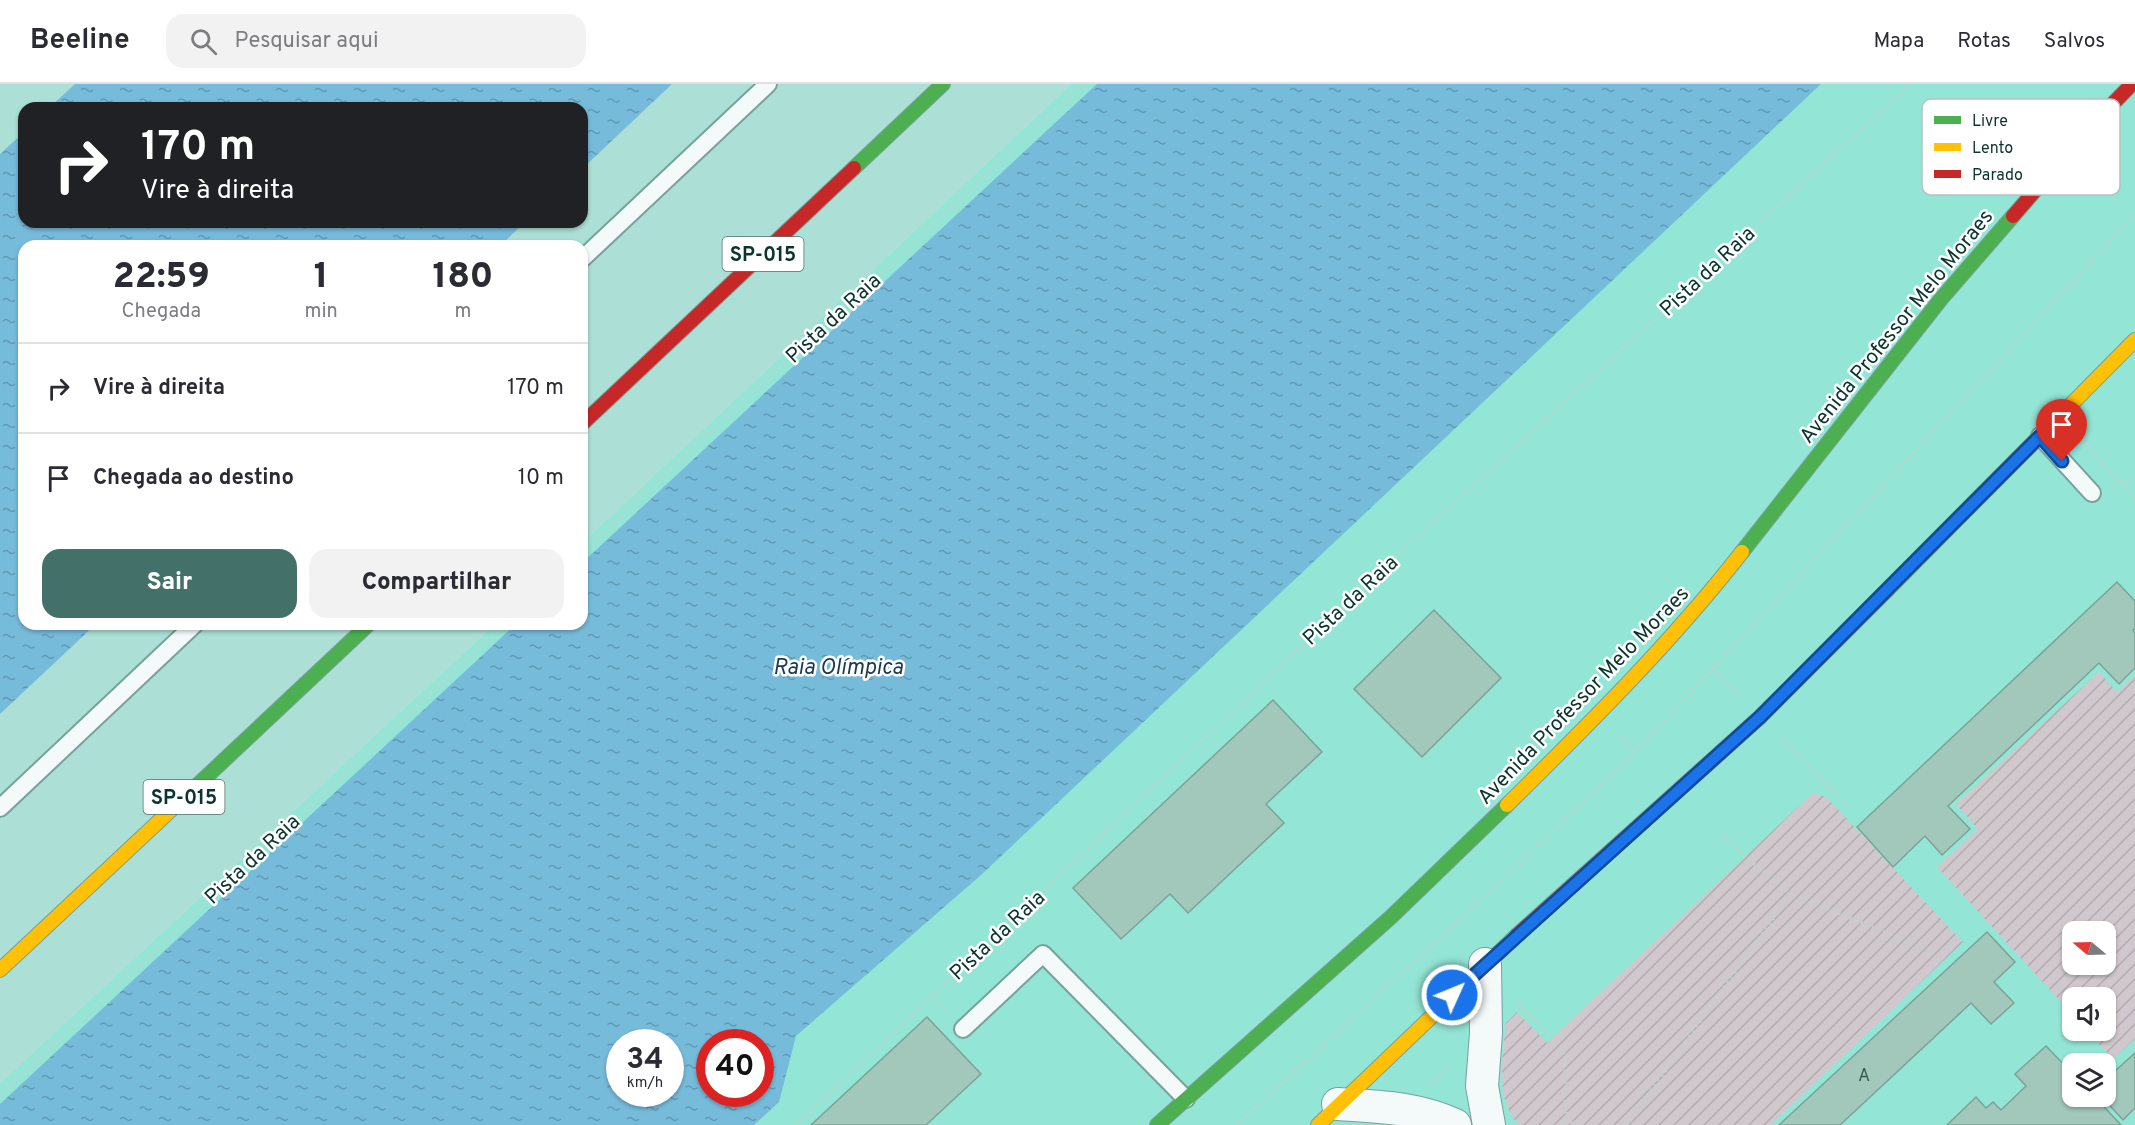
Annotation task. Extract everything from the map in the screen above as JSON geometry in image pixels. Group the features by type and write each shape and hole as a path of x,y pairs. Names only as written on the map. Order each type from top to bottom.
{"main road":[{"name":"SP-015","path":"588,418 944,84"},
{"name":"Avenida Professor Melo Moraes","path":"2117,99 2132,84"},
{"name":"Avenida Professor Melo Moraes","path":"1157,1125 1391,917 1599,715 1707,597 1941,300 2032,195"},
{"path":"1328,1115 1485,964 1760,717 2134,344"},
{"name":"SP-015","path":"0,970 363,630"}],"street":[{"path":"1485,964 1486,1033 1482,1086 1489,1125"},
{"path":"1328,1115 1405,1108 1443,1119 1455,1125"}],"lane":[{"path":"588,253 768,84"},
{"path":"2040,436 2092,493"},
{"path":"0,808 189,630"},
{"path":"963,1029 1043,954 1186,1099"}],"path":[{"name":"Pista da Raia","path":"588,546 1084,84"},
{"name":"Pista da Raia","path":"796,1125 1402,551 1911,84"},
{"path":"1237,1125 1471,909 1635,752 2135,215"},
{"path":"2060,416 2135,498"},
{"name":"Pista da Raia","path":"0,1095 499,630"},
{"path":"1804,760 1848,806"},
{"path":"1723,835 1745,857 1791,893 1938,955 1965,930"},
{"path":"1627,1125 1791,893"},
{"path":"1510,1010 1518,1003 1565,1054 1566,1120 1561,1125"},
{"path":"1405,1108 1452,1064"},
{"path":"1566,1120 1578,1125"}],"shaded area":[{"path":"1072,84 2135,84 2135,1125 0,1125 0,1084 490,630 588,630 588,538"},
{"path":"2099,672 2117,692 2135,675 2135,1039 2116,1056 2116,1053 2107,1053 2096,1041 2116,1041 2116,987 2062,987 2062,1003 1937,867 1978,829 1956,804"},
{"path":"1813,793 1826,797 1963,942 1771,1125 1519,1125 1511,1114 1503,1090 1502,1062 1506,1023 1517,1012 1547,1043"}],"water":[{"path":"75,84 672,84 588,163 588,102 56,102"},
{"name":"Raia Olímpica","path":"1097,84 1821,84 981,875 796,1036 779,1102 774,1107 774,1029 696,1029 696,1107 774,1107 754,1125 0,1125 0,1104 510,630 588,630 588,557"},
{"path":"18,138 18,228 519,228 506,240 18,240 18,630 90,630 0,714 0,154"}],"building":[{"path":"2117,582 2135,601 2135,629 2133,630 2135,633 2135,668 2119,684 2099,663 1948,806 1970,829 1942,855 1925,836 1893,867 1857,827"},
{"path":"1434,610 1501,678 1422,757 1354,689"},
{"path":"1273,700 1322,752 1266,804 1284,823 1188,913 1170,894 1121,939 1073,888"},
{"path":"1987,932 2015,962 1994,982 2014,1003 1991,1024 1971,1003 1840,1125 1779,1125"},
{"path":"927,1017 981,1074 926,1125 811,1125"},
{"path":"2046,1046 2062,1063 2062,1107 2104,1107 2121,1125 1947,1125 1976,1097 1986,1108 1993,1102 2001,1110 2026,1086 2015,1074"},
{"path":"2135,1053 2135,1108 2123,1120 2111,1107 2116,1107 2116,1070"}],"traffic: fast":[{"path":"854,168 943,84"},
{"path":"1742,552 1941,299 2013,216"},
{"path":"172,809 363,630"},
{"path":"1157,1125 1391,917 1507,805"}],"traffic: slow":[{"path":"1888,589 2135,340"},
{"path":"1507,805 1658,651 1742,552"},
{"path":"0,970 172,809"},
{"path":"1318,1125 1516,936"}],"traffic: jam":[{"path":"2117,99 2132,84"},
{"path":"588,418 854,168"},
{"path":"2013,216 2031,195"},
{"path":"1516,936 1760,717 1888,589"}],"route":[{"path":"1452,995 1760,717 2040,436 2062,461"}]}
